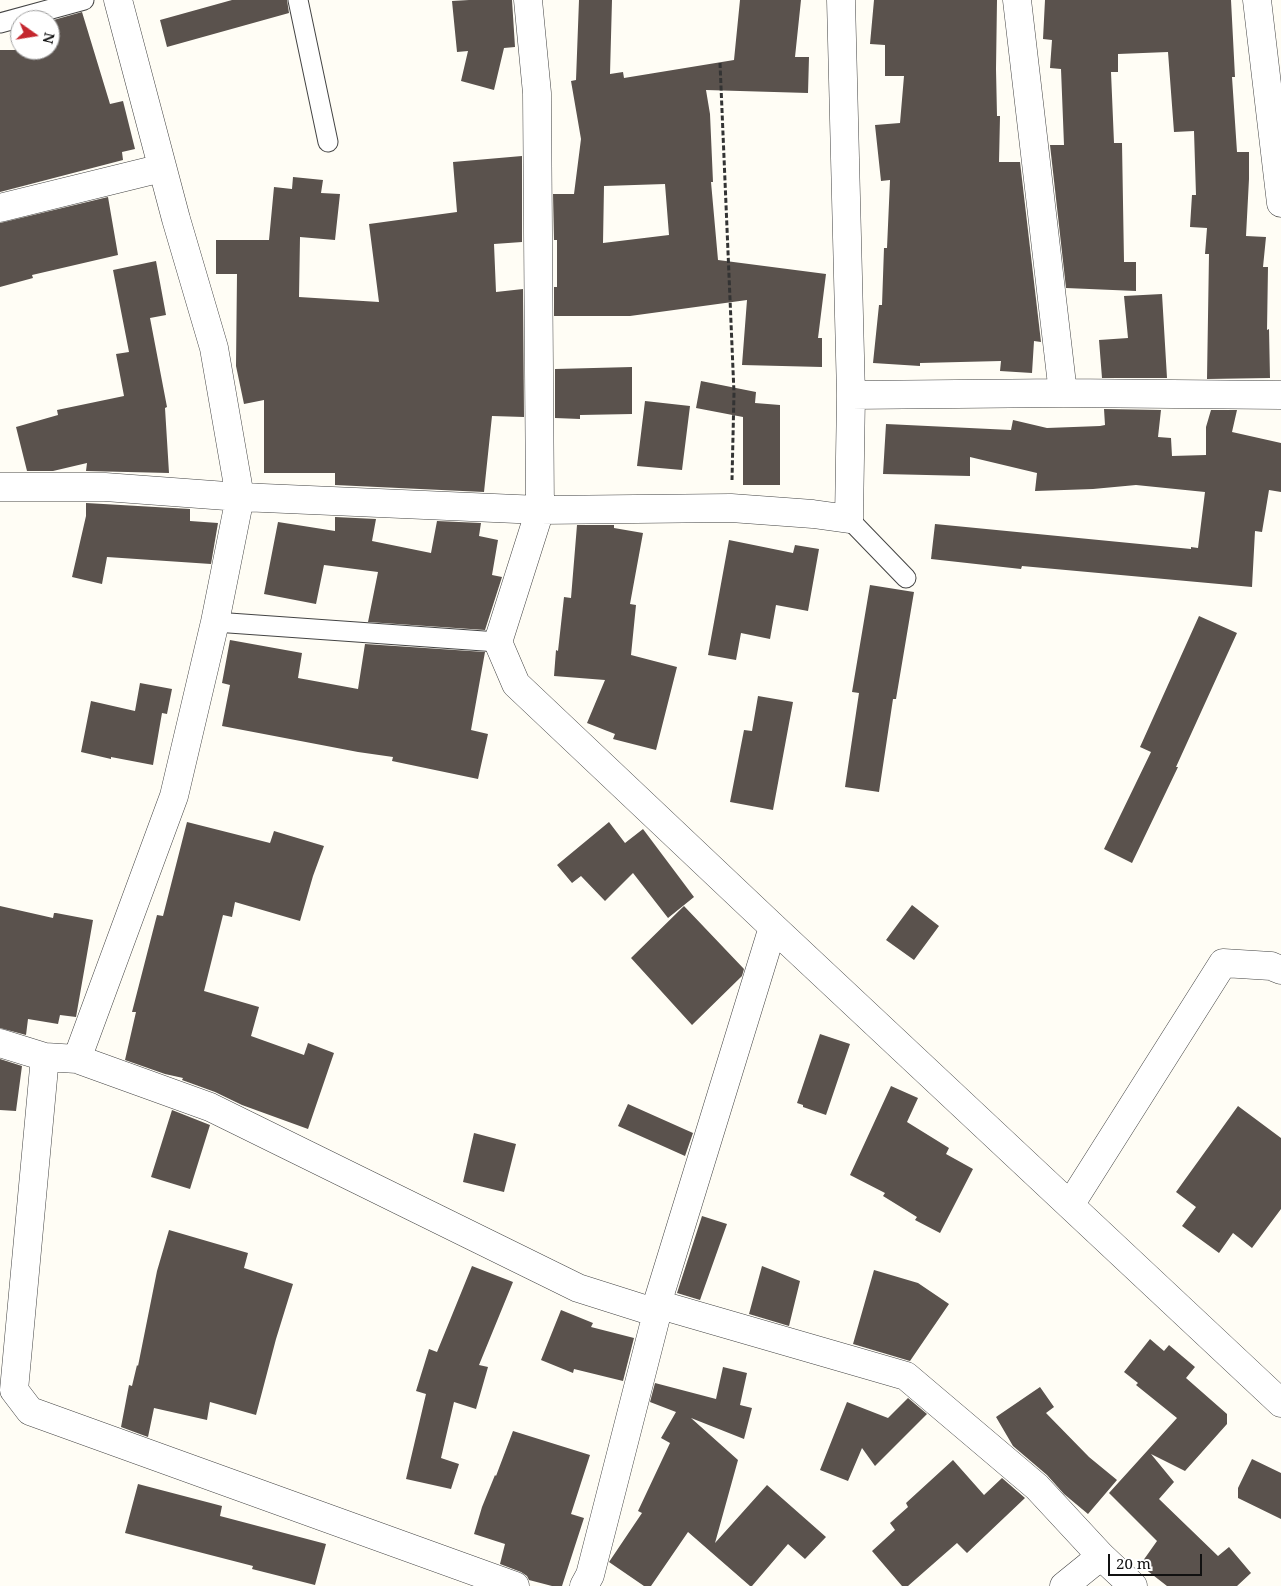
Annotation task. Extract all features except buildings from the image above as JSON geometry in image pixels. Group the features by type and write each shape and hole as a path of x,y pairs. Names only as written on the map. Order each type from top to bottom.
{"street":[{"path":"77,1059 174,796 215,622 240,497 214,348 162,168 118,0"},
{"path":"528,0 537,93 540,510 498,642 516,684 772,927 1281,1403"},
{"path":"0,487 105,487 240,497 540,510 731,508 813,514 849,519 851,395 841,0"},
{"path":"1017,0 1063,393"},
{"path":"1257,0 1281,203"},
{"path":"0,208 162,168"},
{"path":"851,395 1063,393 1281,395"},
{"path":"591,1582 657,1308 772,927"},
{"path":"1070,1205 1223,963 1271,966 1281,970"},
{"path":"0,1043 45,1057 77,1059 210,1107 578,1288 906,1376 1037,1487 1101,1556 1133,1586"},
{"path":"45,1057 14,1390 30,1411 515,1586"},
{"path":"1064,1586 1101,1556"}],"lane":[{"path":"0,23 84,0"},
{"path":"298,0 328,142"},
{"path":"849,519 906,578"},
{"path":"215,622 498,642"}],"path":[{"path":"720,63 734,393 731,508"}]}
